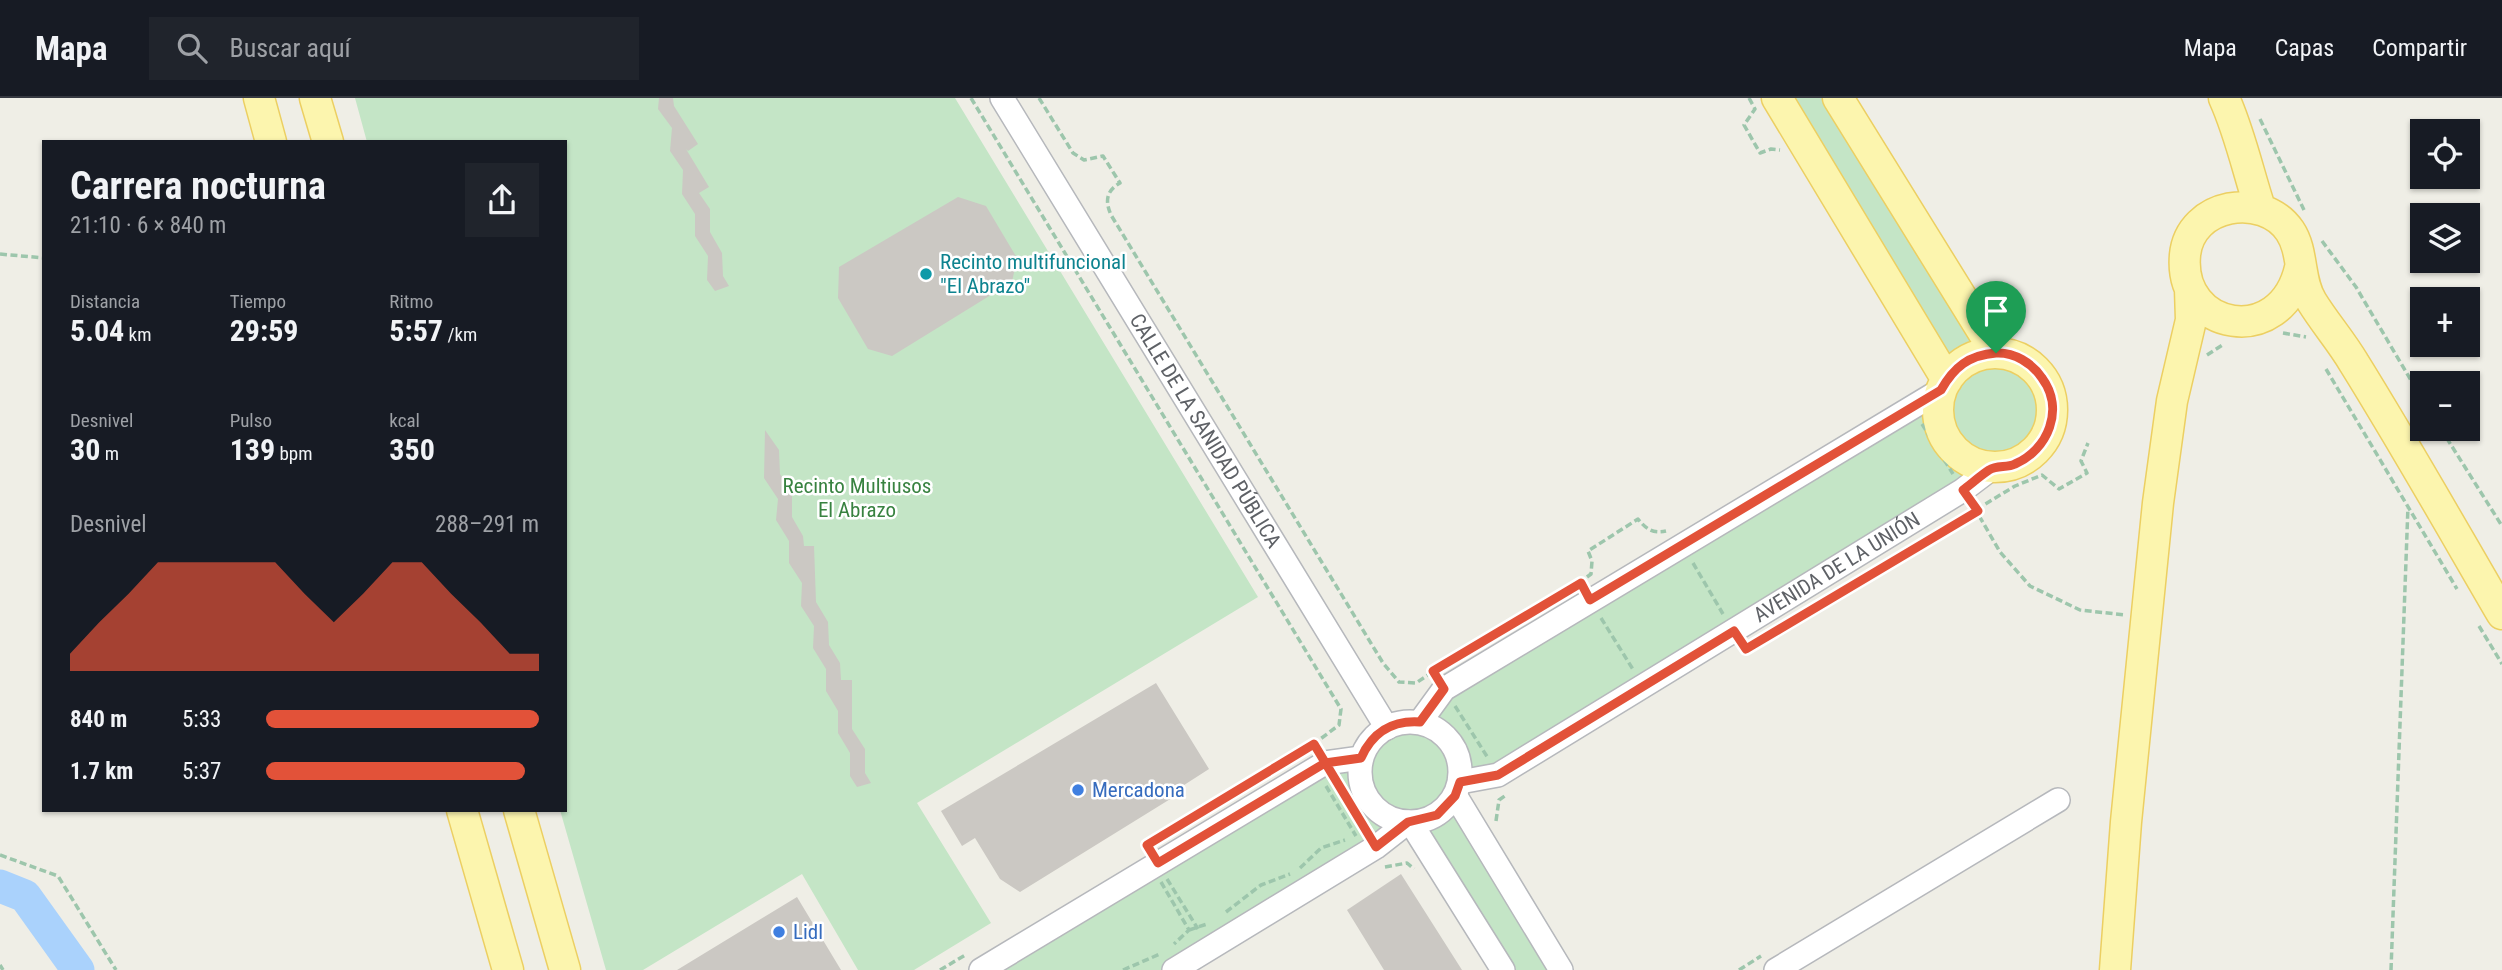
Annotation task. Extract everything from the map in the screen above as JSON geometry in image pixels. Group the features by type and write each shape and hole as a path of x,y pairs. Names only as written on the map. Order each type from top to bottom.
{"main road":[{"path":"259,98 270,140"},
{"path":"315,98 327,140"},
{"path":"1777,98 1944,385"},
{"path":"1838,98 1996,353"},
{"path":"2224,98 2237,126 2240,152 2260,208"},
{"path":"2115,970 2126,821 2172,401 2191,320 2190,289 2185,271 2186,251 2193,233 2233,188 2240,152"},
{"path":"2207,219 2222,209 2241,206 2260,208 2277,218 2290,232 2298,249 2300,268 2322,336"},
{"path":"2274,323 2296,286 2300,268"},
{"path":"2190,289 2233,331"},
{"path":"2172,401 2179,376 2190,358 2217,330 2233,331 2254,321 2274,323 2309,320 2322,336 2355,364 2488,616"},
{"path":"1996,353 2021,360 2043,379 2052,398 2052,420 2047,436 2032,455 2012,466 1992,468 1971,463 1954,451 1942,432 1938,412 1944,385 1963,362 1982,354 1996,353"},
{"path":"463,812 508,970"},
{"path":"520,812 565,970"}],"street":[{"name":"CALLE DE LA SANIDAD PÚBLICA","path":"1002,98 1387,728"},
{"path":"1420,722 1439,680 1677,537 1944,385"},
{"name":"AVENIDA DE LA UNIÓN","path":"1457,789 1503,784 1643,685 1963,490 1992,468"},
{"path":"1406,721 1420,722 1435,728 1452,744 1460,766 1457,789 1437,815 1410,822 1381,814 1370,803 1359,774 1361,758 1368,743 1387,728 1406,721"},
{"path":"977,960 1157,869 1320,762 1361,758"},
{"path":"1457,789 1561,970"},
{"path":"1786,967 2058,800"},
{"path":"1174,970 1210,948 1382,857 1410,822"},
{"path":"1410,822 1429,869 1503,970"}],"path":[{"path":"971,98 1341,709 1339,725 1320,762"},
{"path":"1039,98 1073,153 1084,160 1102,156 1120,183 1109,192 1106,202 1111,215 1383,663 1399,682 1439,680 1503,784"},
{"path":"2255,109 2305,211"},
{"path":"2317,235 2356,287 2410,378"},
{"path":"0,254 42,258"},
{"path":"2274,323 2301,334 2322,336"},
{"path":"2203,358 2233,331"},
{"path":"2326,369 2462,596"},
{"path":"1911,405 1978,511 2000,552 2031,586 2080,610 2148,618"},
{"path":"2449,441 2502,526"},
{"path":"1757,642 1978,511 2015,486 2042,475 2059,489 2087,473 2081,461 2088,443"},
{"path":"2391,970 2408,506"},
{"path":"1643,685 1586,591 1592,561 1588,551 1637,519 1646,529 1677,537 1734,631"},
{"path":"2488,616 2502,664"},
{"path":"1305,750 1320,762 1382,857 1429,869"},
{"path":"1123,970 1166,952 1189,930 1225,913 1271,880 1295,873 1321,848 1356,836 1320,762"},
{"path":"0,855 58,876 116,970"},
{"path":"1378,872 1382,857"},
{"path":"1157,869 1210,948"},
{"path":"1157,869 1189,930"},
{"path":"940,970 977,960"},
{"path":"0,965 3,970"}],"green space":[{"name":"Recinto Multiusos El Abrazo","path":"355,98 955,98 1258,597 917,803 991,923 914,970 858,970 802,874 643,970 606,970 561,812 567,812 567,140 366,140"},
{"path":"1777,98 1838,98 2001,353 2025,362 2041,376 2050,394 2052,413 2047,432 2036,448 2017,461 1992,468 1498,775 1460,782 1561,970 1503,970 1408,823 1174,970 981,970 1325,763 1361,758 1371,742 1385,730 1401,723 1420,722 1444,689 1941,390"}],"building":[{"path":"659,98 673,98 674,106 698,144 688,151 686,149 709,187 699,193 710,209 710,232 722,253 723,276 729,286 715,291 707,280 708,256 695,236 695,214 682,194 683,170 670,151 672,128 658,109"},
{"name":"Recinto multifuncional \"El Abrazo\"","path":"958,197 986,206 1017,258 1012,282 892,356 868,349 838,298 839,267"},
{"path":"765,430 779,450 780,474 792,493 792,517 803,536 804,546 814,546 816,602 828,622 829,645 840,663 841,680 852,680 852,729 865,749 865,773 871,783 857,787 850,776 850,753 838,733 838,711 826,691 826,669 813,648 814,626 801,606 802,583 789,563 789,541 776,520 778,499 764,478"},
{"name":"Mercadona","path":"1156,683 1209,769 1181,787 1180,793 1020,892 1000,879 975,838 962,846 941,811"},
{"path":"1401,874 1462,970 1384,970 1347,910"},
{"name":"Lidl","path":"797,897 841,970 677,970"}],"waterway":[{"path":"0,886 25,896 78,970"}],"place":[{"name":"Recinto multifuncional \"El Abrazo\"","path":"926,274"},
{"name":"Mercadona","path":"1078,790"},
{"name":"Lidl","path":"779,932"}],"route":[{"path":"1996,353 1982,354 1963,362 1949,375 1941,390 1911,405 1590,600 1581,583 1433,671 1444,689 1420,722 1392,724 1368,743 1361,758 1325,763 1158,863 1147,845 1314,744 1325,763 1376,847 1408,822 1424,821 1437,815 1455,796 1460,782 1498,775 1734,631 1746,649 1978,511 1963,490 1992,468 2012,466 2032,455 2047,436 2052,420 2052,398 2043,379 2030,364 2013,355 1996,353"}]}
